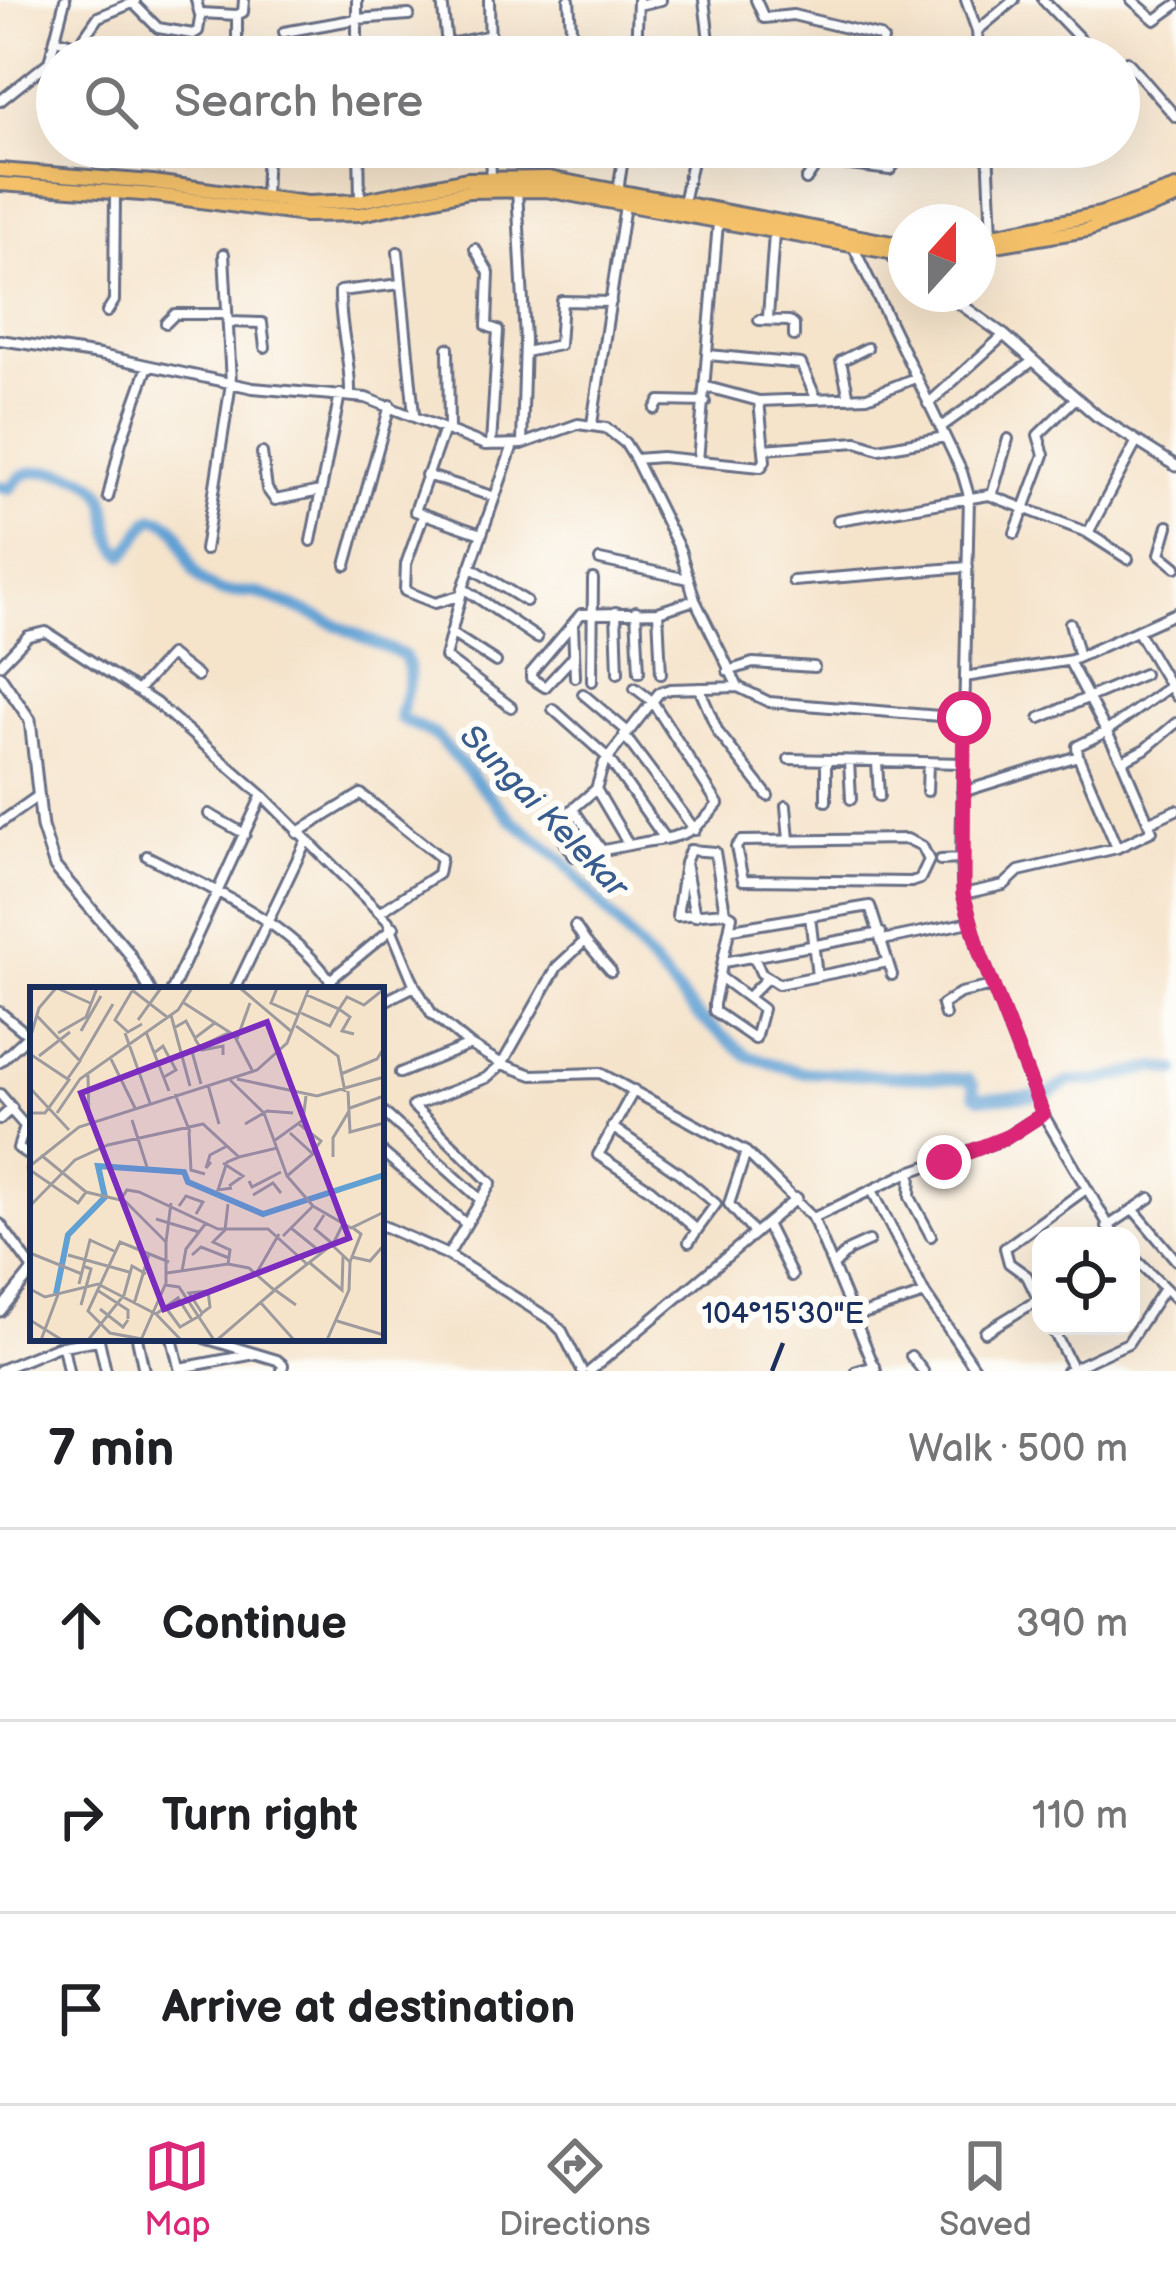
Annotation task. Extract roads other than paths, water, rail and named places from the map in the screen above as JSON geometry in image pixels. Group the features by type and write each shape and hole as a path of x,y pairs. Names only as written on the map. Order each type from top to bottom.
{"main road":[{"path":"0,170 17,178 153,182 307,203 360,201 491,177 548,178 682,203 781,231"},
{"path":"0,184 17,178"},
{"path":"34,179 271,212 335,215 469,191 561,192 718,223 888,246"},
{"path":"996,235 1100,214 1176,188"},
{"path":"996,245 1088,230 1176,198"}],"street":[{"path":"57,36 64,0"},
{"path":"85,36 95,20 127,2 135,2 161,29 196,33 200,15 196,0"},
{"path":"200,15 238,15 244,0"},
{"path":"357,0 357,36"},
{"path":"442,0 446,36"},
{"path":"487,36 491,35 489,0"},
{"path":"569,0 572,36"},
{"path":"637,36 638,2 661,0"},
{"path":"704,0 708,36"},
{"path":"756,0 764,19 793,15 879,36"},
{"path":"976,31 1014,0"},
{"path":"1042,0 1077,36"},
{"path":"1132,0 1155,20 1176,4"},
{"path":"968,1 977,36"},
{"path":"237,36 238,15"},
{"path":"284,32 409,15"},
{"path":"0,101 36,73"},
{"path":"1140,76 1176,116"},
{"path":"265,198 266,168"},
{"path":"359,168 360,201"},
{"path":"491,168 491,177"},
{"path":"618,191 622,168"},
{"path":"682,203 690,168"},
{"path":"806,180 814,168"},
{"path":"987,204 988,168"},
{"path":"511,707 446,661 470,567 518,444 524,352 518,189"},
{"path":"107,312 114,301 115,192"},
{"path":"592,424 625,205"},
{"path":"698,461 718,223"},
{"path":"781,231 764,318 791,322 794,336"},
{"path":"853,241 969,496 961,859 970,922 1042,1111 1107,1227 1150,1198"},
{"path":"475,249 489,272 487,326 498,330 491,445"},
{"path":"398,252 414,415"},
{"path":"206,550 231,383 224,254"},
{"path":"311,541 345,394 340,291 401,284"},
{"path":"524,352 559,345 562,301 611,302"},
{"path":"971,312 1075,399 1176,466"},
{"path":"166,323 175,314 262,323 265,347"},
{"path":"928,404 1004,335"},
{"path":"0,340 231,383 345,394 390,405 491,445 518,444 567,426 592,424 619,436 680,550 695,600 738,687"},
{"path":"448,348 447,430 414,509 481,534"},
{"path":"849,398 841,361 867,348"},
{"path":"710,355 801,364 817,399"},
{"path":"764,449 857,442 879,449 943,432 1033,361"},
{"path":"108,497 121,442 148,366"},
{"path":"707,387 759,401 849,398 875,395 915,378"},
{"path":"1015,532 1044,455 1038,435 1075,399"},
{"path":"655,410 660,401 705,402"},
{"path":"635,459 661,457 760,467 764,449 759,401"},
{"path":"346,565 390,405"},
{"path":"992,496 1008,439"},
{"path":"1088,533 1136,443"},
{"path":"262,453 266,489 275,500 320,491"},
{"path":"426,475 495,497"},
{"path":"838,520 992,496 1088,533 1128,559"},
{"path":"423,516 406,564 404,591 434,603 462,592"},
{"path":"1168,526 1160,554 1176,567"},
{"path":"600,560 688,579"},
{"path":"470,567 526,601"},
{"path":"793,581 968,567"},
{"path":"592,681 593,579"},
{"path":"462,592 537,638"},
{"path":"574,656 545,687 531,678 581,614 658,612 695,600"},
{"path":"636,611 639,672"},
{"path":"616,612 618,673"},
{"path":"658,612 661,674"},
{"path":"965,677 1074,659 1174,617"},
{"path":"573,623 575,677"},
{"path":"963,894 1004,885 1019,871 1117,848 1150,832 1150,822 1122,761 1088,699 1074,659 1070,623"},
{"path":"0,665 28,636 46,632 138,690 262,795 380,912 394,928 415,986 432,1014 470,1045 532,1075 589,1070 746,1152 813,1218 875,1369 857,1371"},
{"path":"451,632 496,662"},
{"path":"1138,632 1176,696"},
{"path":"138,690 170,655 197,676"},
{"path":"728,670 753,663 814,667"},
{"path":"1040,718 1144,674"},
{"path":"0,676 30,720 38,796 55,867 128,952 148,987"},
{"path":"1117,848 1078,756 1081,741 1104,733 1170,686"},
{"path":"635,688 652,701 718,801 695,830 683,837 574,856 554,825 596,789 625,733 652,701 664,690 738,687 769,702 964,718"},
{"path":"699,688 718,733 768,796"},
{"path":"583,694 625,733 695,830"},
{"path":"553,710 608,758 665,838"},
{"path":"1122,761 1176,723"},
{"path":"962,792 1078,756"},
{"path":"790,760 963,763"},
{"path":"826,760 826,801"},
{"path":"849,760 851,799"},
{"path":"877,761 880,796"},
{"path":"927,791 928,762"},
{"path":"596,789 629,844"},
{"path":"297,833 361,794 441,858 438,874 380,912"},
{"path":"173,987 262,795"},
{"path":"0,823 38,796"},
{"path":"786,806 789,840"},
{"path":"573,808 601,849"},
{"path":"1150,822 1176,810"},
{"path":"209,814 245,834"},
{"path":"935,860 920,879 911,882 742,879 738,842 912,840 935,860 961,859"},
{"path":"237,987 306,841"},
{"path":"720,977 764,1013 755,1039 714,1011 720,977 731,929 732,916 725,912 680,918 676,913 688,851 715,852 725,912"},
{"path":"147,856 269,923 335,987"},
{"path":"685,863 695,916"},
{"path":"731,929 871,906 892,975"},
{"path":"810,916 818,976"},
{"path":"724,962 970,922"},
{"path":"575,926 610,971"},
{"path":"330,980 394,928"},
{"path":"448,1256 490,1180 412,1108 486,1078 502,1064 556,967 585,941"},
{"path":"754,957 767,978 778,984 888,962"},
{"path":"748,997 767,978"},
{"path":"384,1002 415,986"},
{"path":"945,1015 942,1005 948,998 993,986"},
{"path":"0,1012 30,1036"},
{"path":"0,1062 30,1038"},
{"path":"400,1073 470,1045"},
{"path":"634,1090 598,1150 599,1157 650,1189 697,1230"},
{"path":"0,1094 25,1126 18,1148 30,1156"},
{"path":"0,1119 11,1110"},
{"path":"813,1218 911,1172 986,1147 1042,1111"},
{"path":"384,1113 481,1201"},
{"path":"612,1127 716,1204 689,1242"},
{"path":"746,1152 729,1204 754,1233"},
{"path":"384,1154 466,1224"},
{"path":"911,1172 910,1197 931,1236"},
{"path":"1034,1227 1086,1190"},
{"path":"873,1192 925,1294 977,1371"},
{"path":"384,1226 448,1256 557,1325 586,1371 797,1198"},
{"path":"1133,1209 1176,1260"},
{"path":"0,1224 30,1266"},
{"path":"766,1224 792,1276"},
{"path":"1032,1229 1005,1248 1011,1266 1027,1276 1032,1286"},
{"path":"834,1265 849,1250 868,1241"},
{"path":"1140,1265 1176,1299"},
{"path":"0,1311 30,1274"},
{"path":"1055,1335 1070,1370 1128,1342 1163,1290"},
{"path":"856,1316 925,1294"},
{"path":"985,1332 1032,1306"},
{"path":"0,1370 23,1366 63,1346 94,1341"},
{"path":"100,1341 106,1371"},
{"path":"138,1341 144,1371"},
{"path":"214,1341 281,1363 282,1371"},
{"path":"63,1346 68,1371"},
{"path":"180,1370 256,1354"},
{"path":"911,1356 923,1371"}],"waterway":[{"name":"Sungai Kelekar","path":"0,486 9,489 32,472 77,476 102,494 113,541 124,555 153,518 165,522 179,536 198,575 215,589 263,595 403,655 409,678 400,718 435,735 512,820 560,858 700,1018 748,1056 800,1072 968,1079 981,1098 1044,1096 1070,1081 1098,1081 1156,1067 1176,1071"}]}
